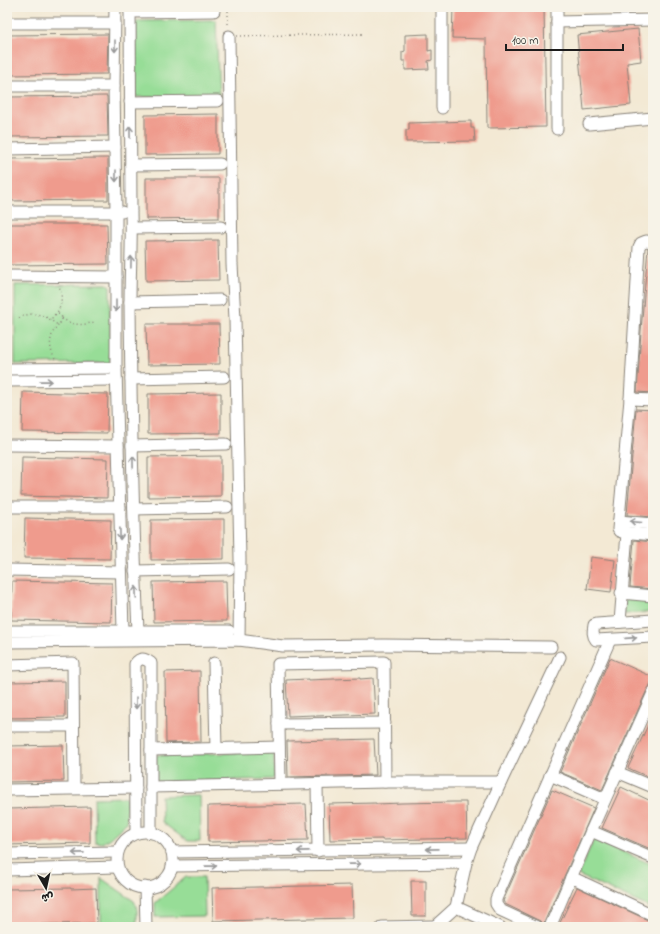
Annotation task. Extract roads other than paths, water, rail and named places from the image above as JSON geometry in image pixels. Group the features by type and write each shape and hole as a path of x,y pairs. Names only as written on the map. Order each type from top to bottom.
{"street":[{"path":"115,7 114,86 116,380 123,631"},
{"path":"442,7 442,108"},
{"path":"556,7 557,129"},
{"path":"138,631 132,446 130,302 132,228 130,212 130,10 214,11"},
{"path":"557,22 653,20"},
{"path":"7,23 115,24"},
{"path":"229,36 232,264 235,319 240,559 239,640"},
{"path":"7,86 114,86"},
{"path":"130,102 218,101"},
{"path":"589,124 653,118"},
{"path":"7,149 115,147"},
{"path":"131,165 220,164"},
{"path":"7,212 130,212"},
{"path":"132,228 221,227"},
{"path":"653,242 641,242 639,247 630,399 618,529 627,533 653,535"},
{"path":"7,276 116,278"},
{"path":"130,302 220,300"},
{"path":"7,369 116,368"},
{"path":"131,379 224,377"},
{"path":"7,381 116,380"},
{"path":"630,399 653,400"},
{"path":"132,446 226,444"},
{"path":"7,445 118,446"},
{"path":"119,478 133,478"},
{"path":"134,508 227,506"},
{"path":"7,507 120,507"},
{"path":"619,520 653,524"},
{"path":"620,622 621,593 627,533"},
{"path":"136,571 229,569"},
{"path":"7,570 121,572"},
{"path":"621,593 653,596"},
{"path":"653,620 597,624 594,625 593,634 596,640 653,637"},
{"path":"7,631 229,631"},
{"path":"7,642 239,640 283,646 551,647"},
{"path":"537,927 500,910 496,902 497,897 610,640"},
{"path":"382,927 434,927 456,907 466,863 472,848 501,782 560,657"},
{"path":"136,833 135,664 140,659 146,659 151,663 151,832"},
{"path":"280,784 278,664 384,662 385,782"},
{"path":"7,665 74,663 74,788"},
{"path":"214,663 216,749"},
{"path":"550,927 617,772 648,716 653,693"},
{"path":"279,724 385,723"},
{"path":"7,726 73,726"},
{"path":"151,750 279,747"},
{"path":"617,772 653,787"},
{"path":"550,775 605,799"},
{"path":"151,787 385,782 501,782"},
{"path":"317,784 318,851"},
{"path":"7,790 136,788"},
{"path":"591,831 653,858"},
{"path":"151,832 161,837 166,842 172,852 172,866 165,879 159,883 152,886 138,887 126,880 120,873 116,861 117,852 122,843 128,837 136,833 151,832"},
{"path":"172,852 472,848"},
{"path":"7,854 117,852"},
{"path":"172,866 466,863"},
{"path":"7,870 117,867"},
{"path":"571,877 653,915"},
{"path":"145,887 146,927"},
{"path":"456,907 500,927"}]}
